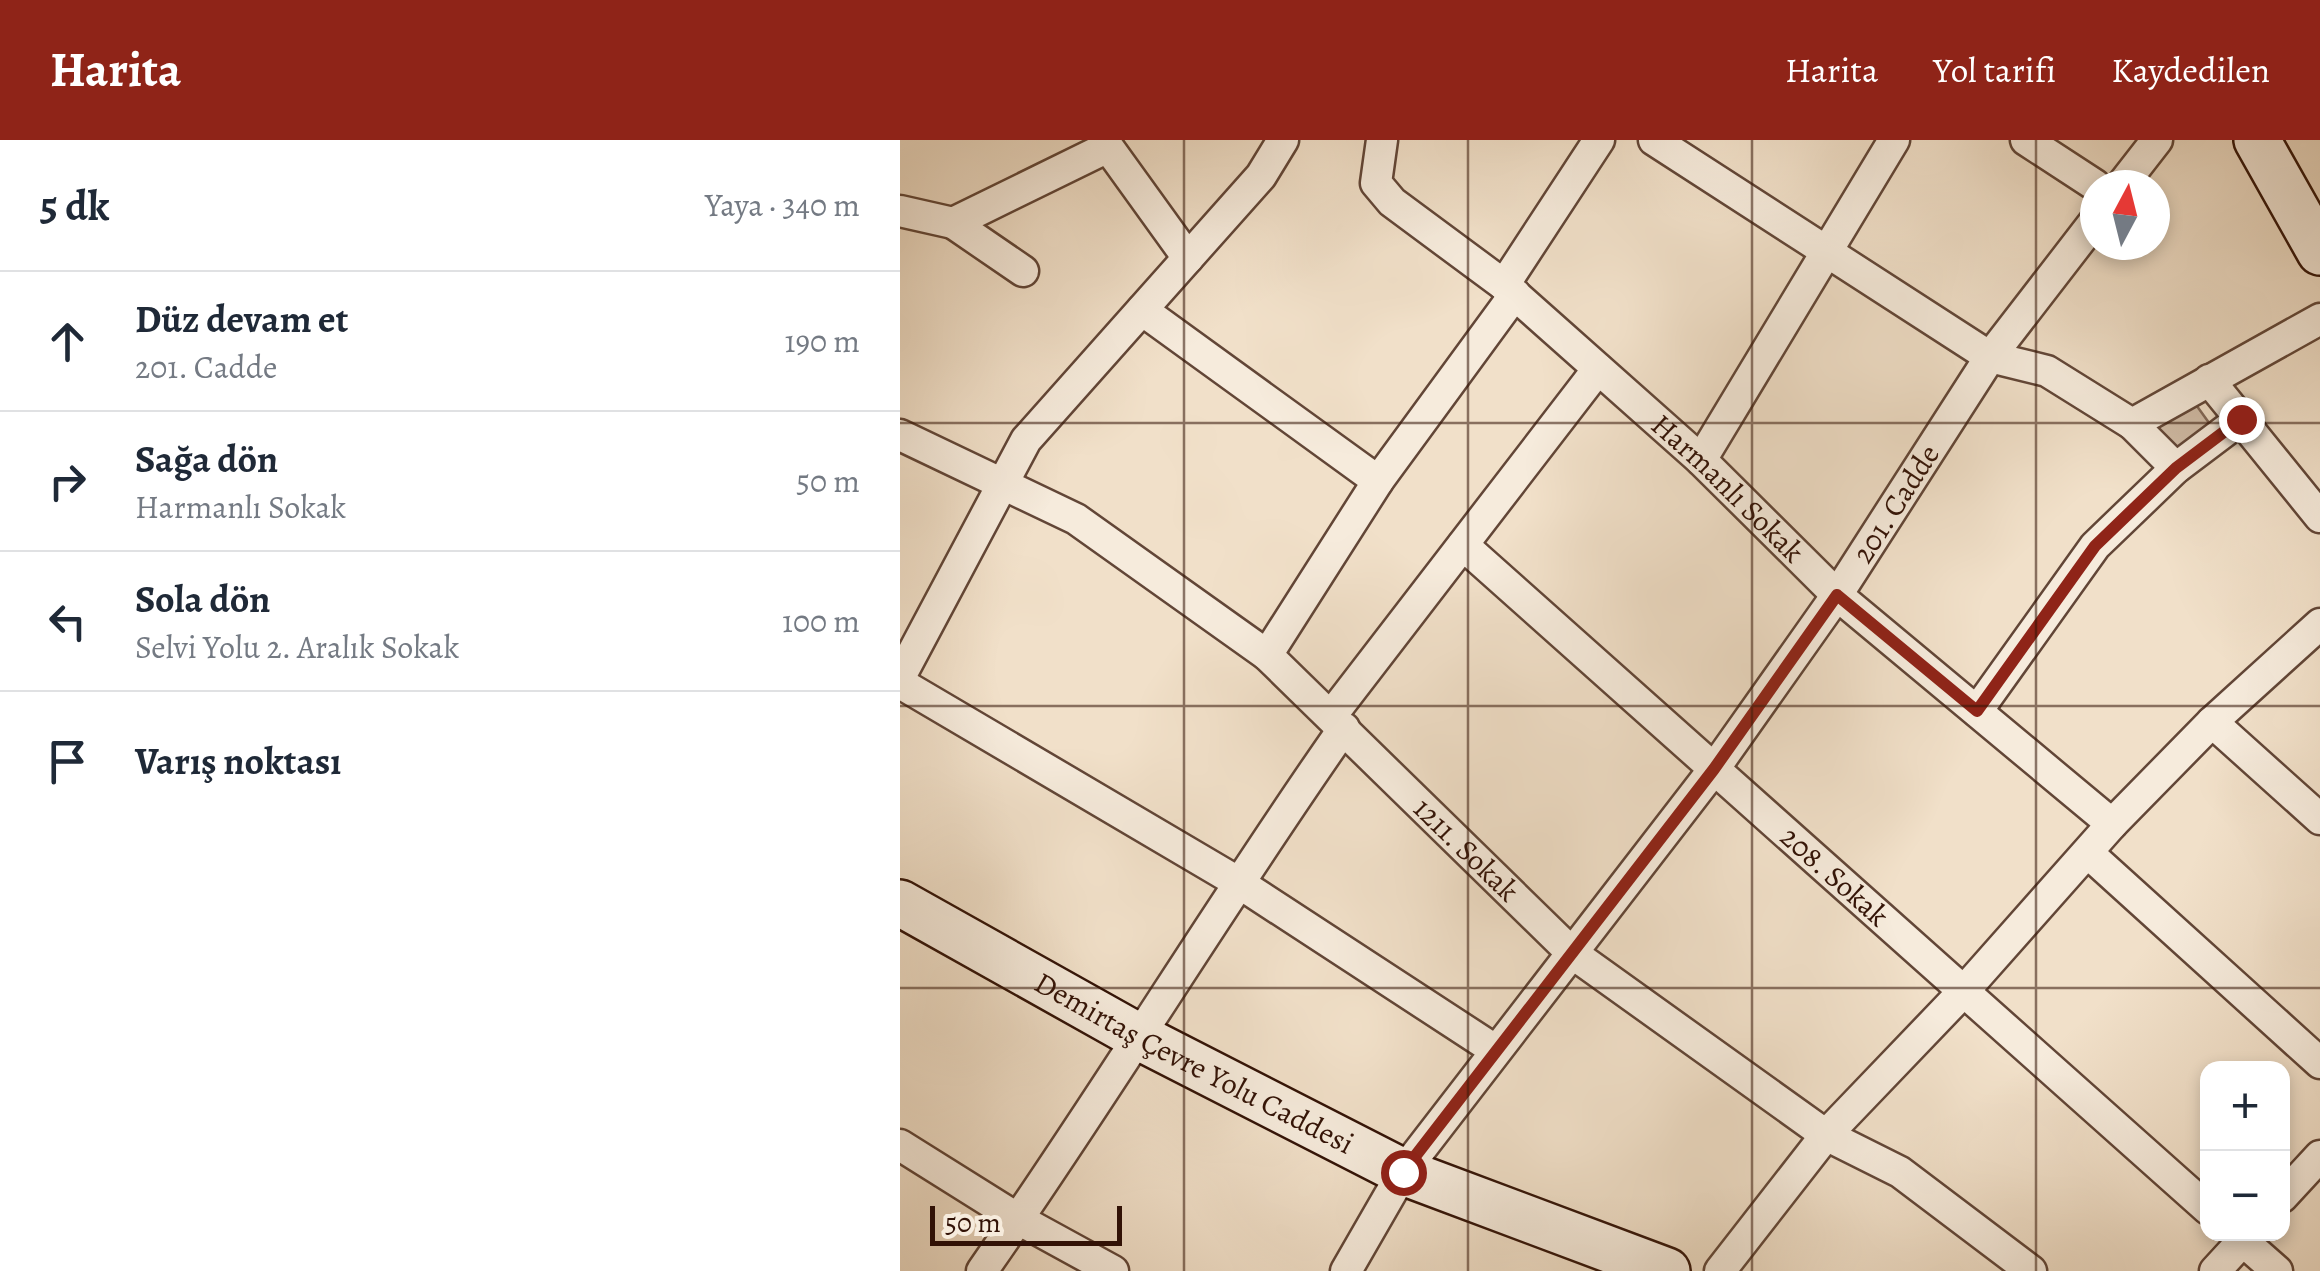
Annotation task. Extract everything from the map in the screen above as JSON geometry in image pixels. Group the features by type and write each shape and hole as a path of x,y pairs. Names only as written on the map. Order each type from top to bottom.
{"main road":[{"path":"2257,140 2313,222"},
{"name":"Demirtaş Çevre Yolu Caddesi","path":"900,903 1139,1037 1403,1172 1666,1271"}],"street":[{"path":"1283,140 1261,176 1026,440 900,680 1236,881 1495,1050"},
{"name":"Harmanlı Sokak","path":"1382,140 1376,182 1392,202 1509,290 1700,460 1837,595 2112,824"},
{"path":"1268,654 1378,481 1509,290 1599,140"},
{"path":"1654,140 1990,357 2047,371 2132,424 2176,468"},
{"path":"1700,460 1894,140"},
{"path":"2026,140 2080,175"},
{"path":"2134,170 2158,140"},
{"path":"953,223 1108,146 1188,258"},
{"path":"900,210 953,223 1023,271"},
{"name":"201. Cadde","path":"1346,1271 1403,1172 1714,769 1837,595 1990,357 2080,240"},
{"path":"1142,310 1378,481"},
{"path":"2132,424 2320,319"},
{"path":"982,1271 1139,1037 1338,722 1462,545 1598,368"},
{"path":"2209,380 2320,517"},
{"path":"1977,711 2095,546 2176,468 2241,419"},
{"name":"1211. Sokak","path":"900,434 1076,519 1268,654 1572,953 1826,1135 1900,1172 2031,1271"},
{"name":"208. Sokak","path":"1462,545 2200,1202"},
{"path":"1720,1271 1826,1135 1963,992 2112,824 2212,722 2320,624"},
{"path":"2212,722 2320,818"},
{"path":"2088,852 2320,1062"},
{"path":"900,1145 1018,1220 1114,1271"},
{"path":"2290,1188 2320,1156"},
{"path":"2215,1271 2238,1241"},
{"path":"2247,1241 2277,1271"}],"shaded area":[{"path":"2194,402 2212,427 2178,452 2156,428"}],"route":[{"path":"1403,1172 1714,769 1837,595 1977,711 2095,546 2176,468 2241,419"}]}
